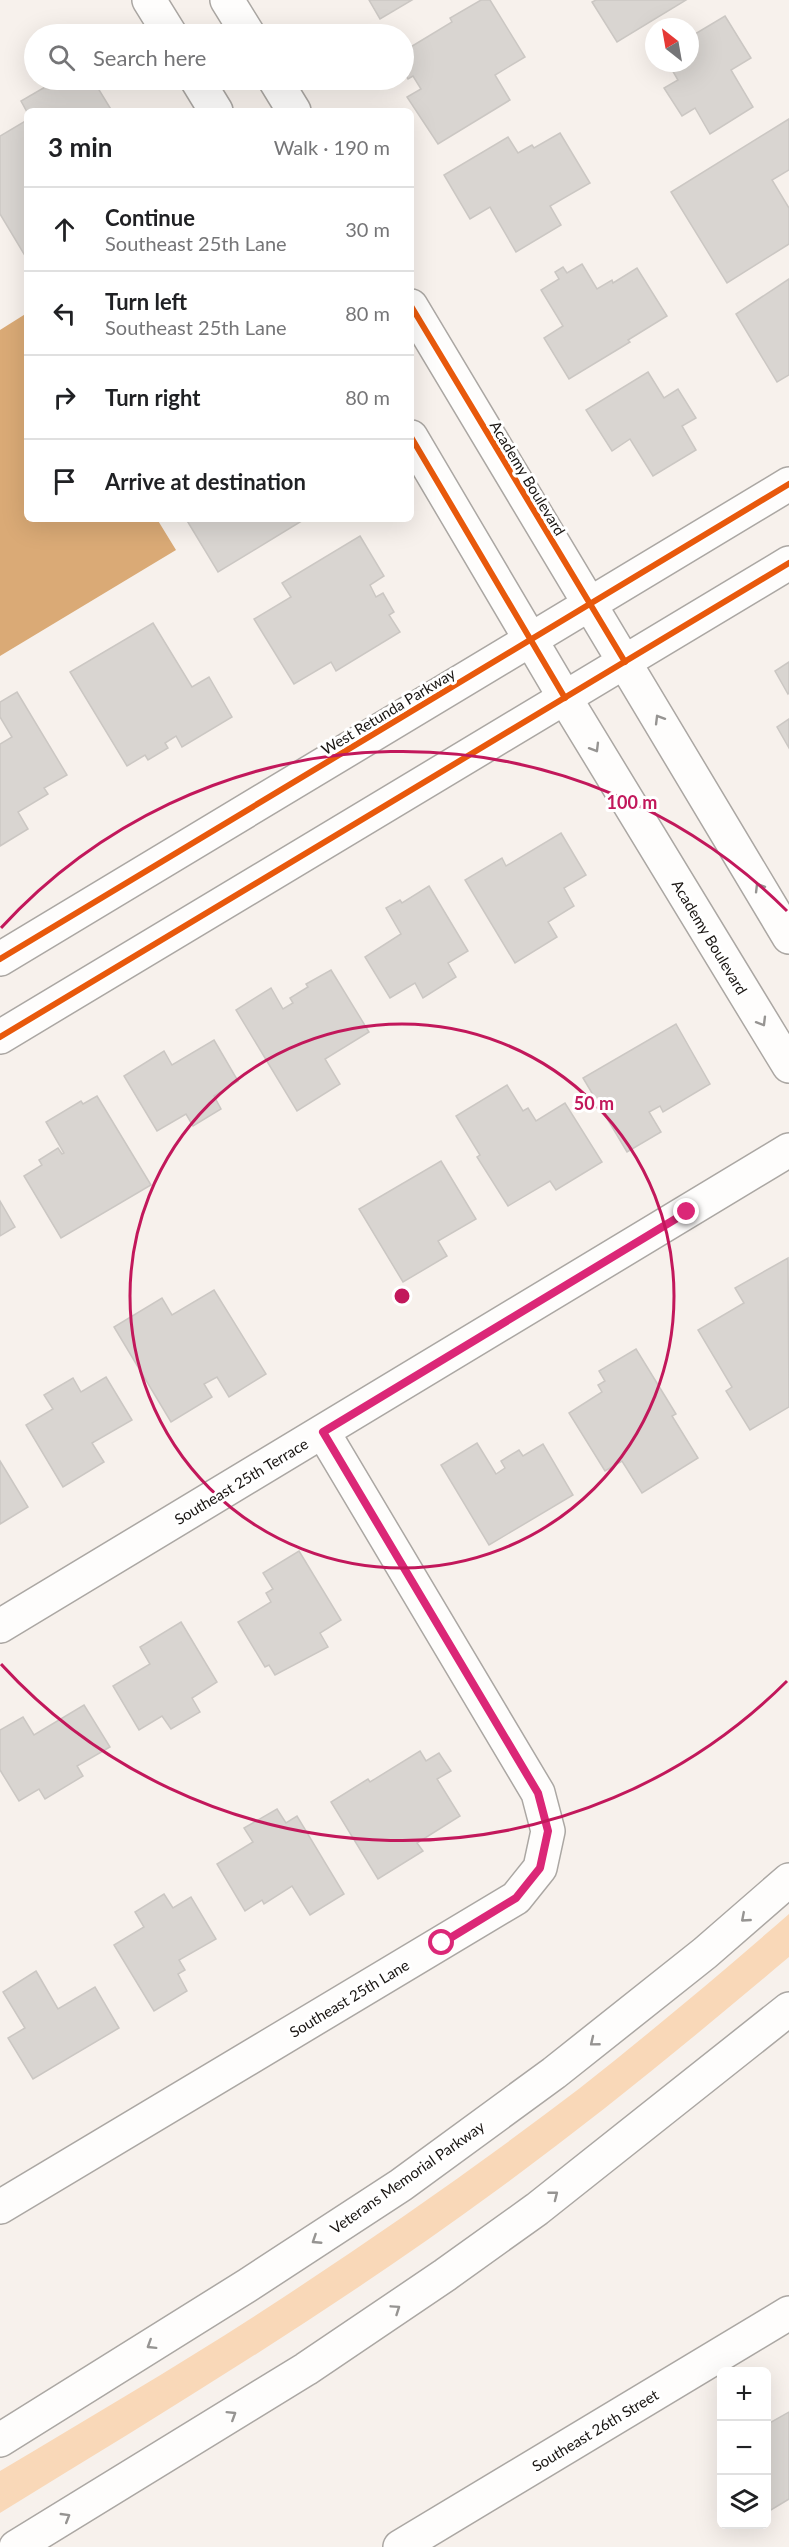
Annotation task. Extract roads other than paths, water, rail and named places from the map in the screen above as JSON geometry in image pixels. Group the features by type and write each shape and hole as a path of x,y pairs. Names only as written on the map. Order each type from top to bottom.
{"main road":[{"path":"149,0 164,24"},
{"path":"227,0 242,24"},
{"path":"203,90 214,108"},
{"path":"281,90 292,108"},
{"name":"Academy Boulevard","path":"414,311 789,937"},
{"name":"Academy Boulevard","path":"414,442 565,698 789,1066"},
{"name":"West Retunda Parkway","path":"0,958 789,484"},
{"path":"0,1037 789,564"},
{"name":"Southeast 25th Terrace","path":"0,1626 789,1150"},
{"name":"Southeast 25th Lane","path":"0,2207 516,1898 540,1868 548,1831 538,1793 323,1432"},
{"name":"Veterans Memorial Parkway","path":"0,2440 248,2285 401,2185 554,2073 705,1953 789,1880"},
{"path":"16,2547 306,2369 445,2275 537,2209 789,2009"},
{"name":"Southeast 26th Street","path":"400,2547 789,2313"}]}
